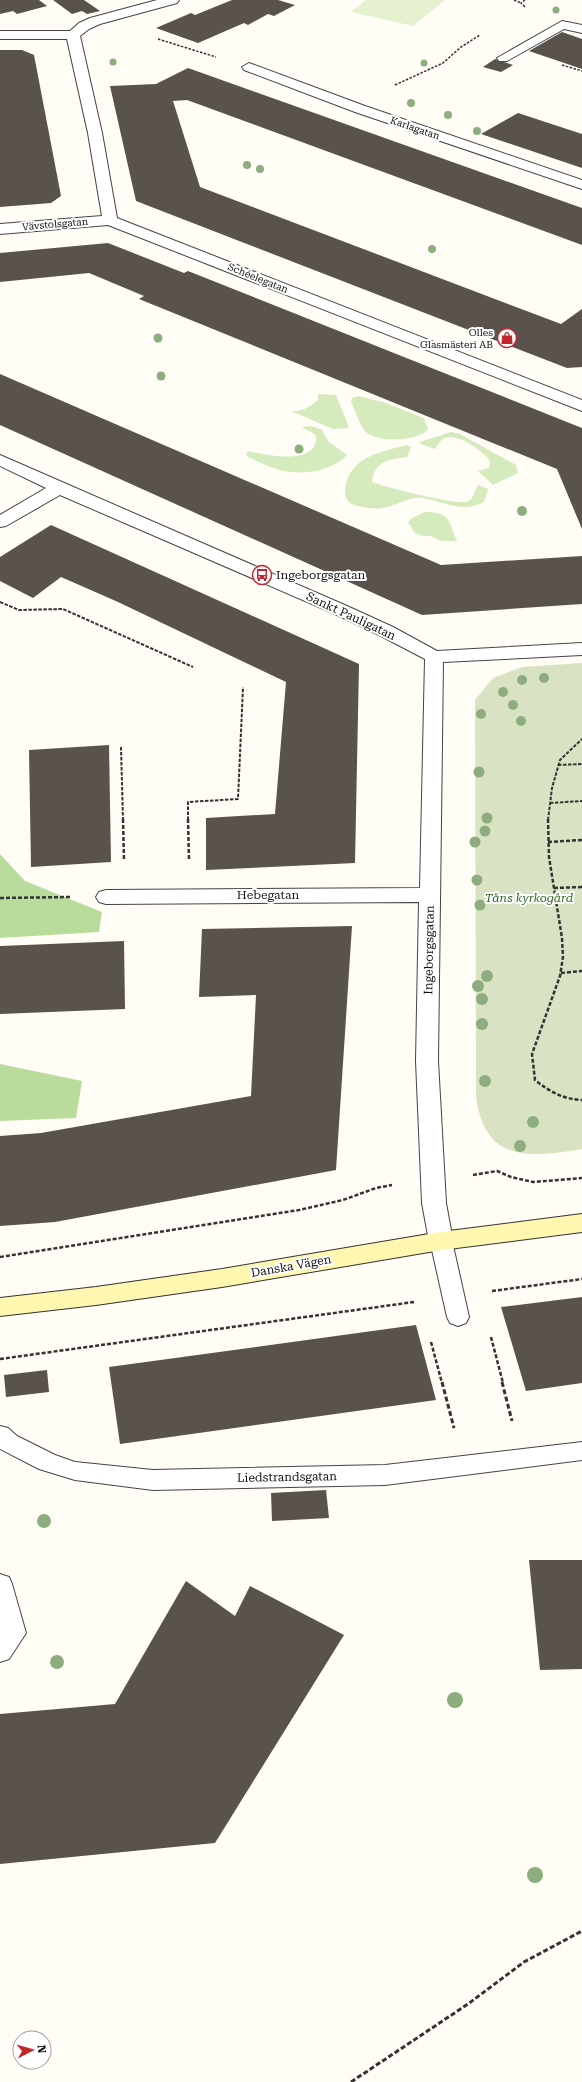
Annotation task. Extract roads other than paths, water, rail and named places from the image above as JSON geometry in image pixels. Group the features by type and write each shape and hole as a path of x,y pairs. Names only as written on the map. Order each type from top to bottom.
{"street":[{"path":"0,35 73,35 84,26 95,21 172,0"},
{"path":"73,35 82,81 95,133 110,220"},
{"name":"Karlagatan","path":"249,67 360,109 582,185"},
{"name":"Vävstolsgatan","path":"0,229 110,220"},
{"name":"Schéelegatan","path":"110,220 582,406"},
{"name":"Sankt Pauligatan","path":"0,460 59,488 341,610 386,631 434,657"},
{"path":"0,522 59,488"},
{"path":"434,657 531,653 582,649"},
{"name":"Ingeborgsgatan","path":"434,657 427,1061 432,1180 434,1203 441,1241"},
{"name":"Hebegatan","path":"106,896 430,895"},
{"name":"Danska Vägen","path":"0,1307 96,1296 222,1278 441,1241 582,1223"}],"lane":[{"path":"503,58 562,25 582,29"},
{"path":"441,1241 458,1317"},
{"name":"Liedstrandsgatan","path":"0,1435 9,1443 47,1462 75,1471 153,1480 385,1475 582,1451"},
{"path":"0,1584 14,1633 0,1651"}],"place":[{"name":"Olles Glasmästeri AB","path":"507,338"},
{"name":"Ingeborgsgatan","path":"262,575"}],"park label":[{"name":"Tåns kyrkogård","path":"529,898"}]}
